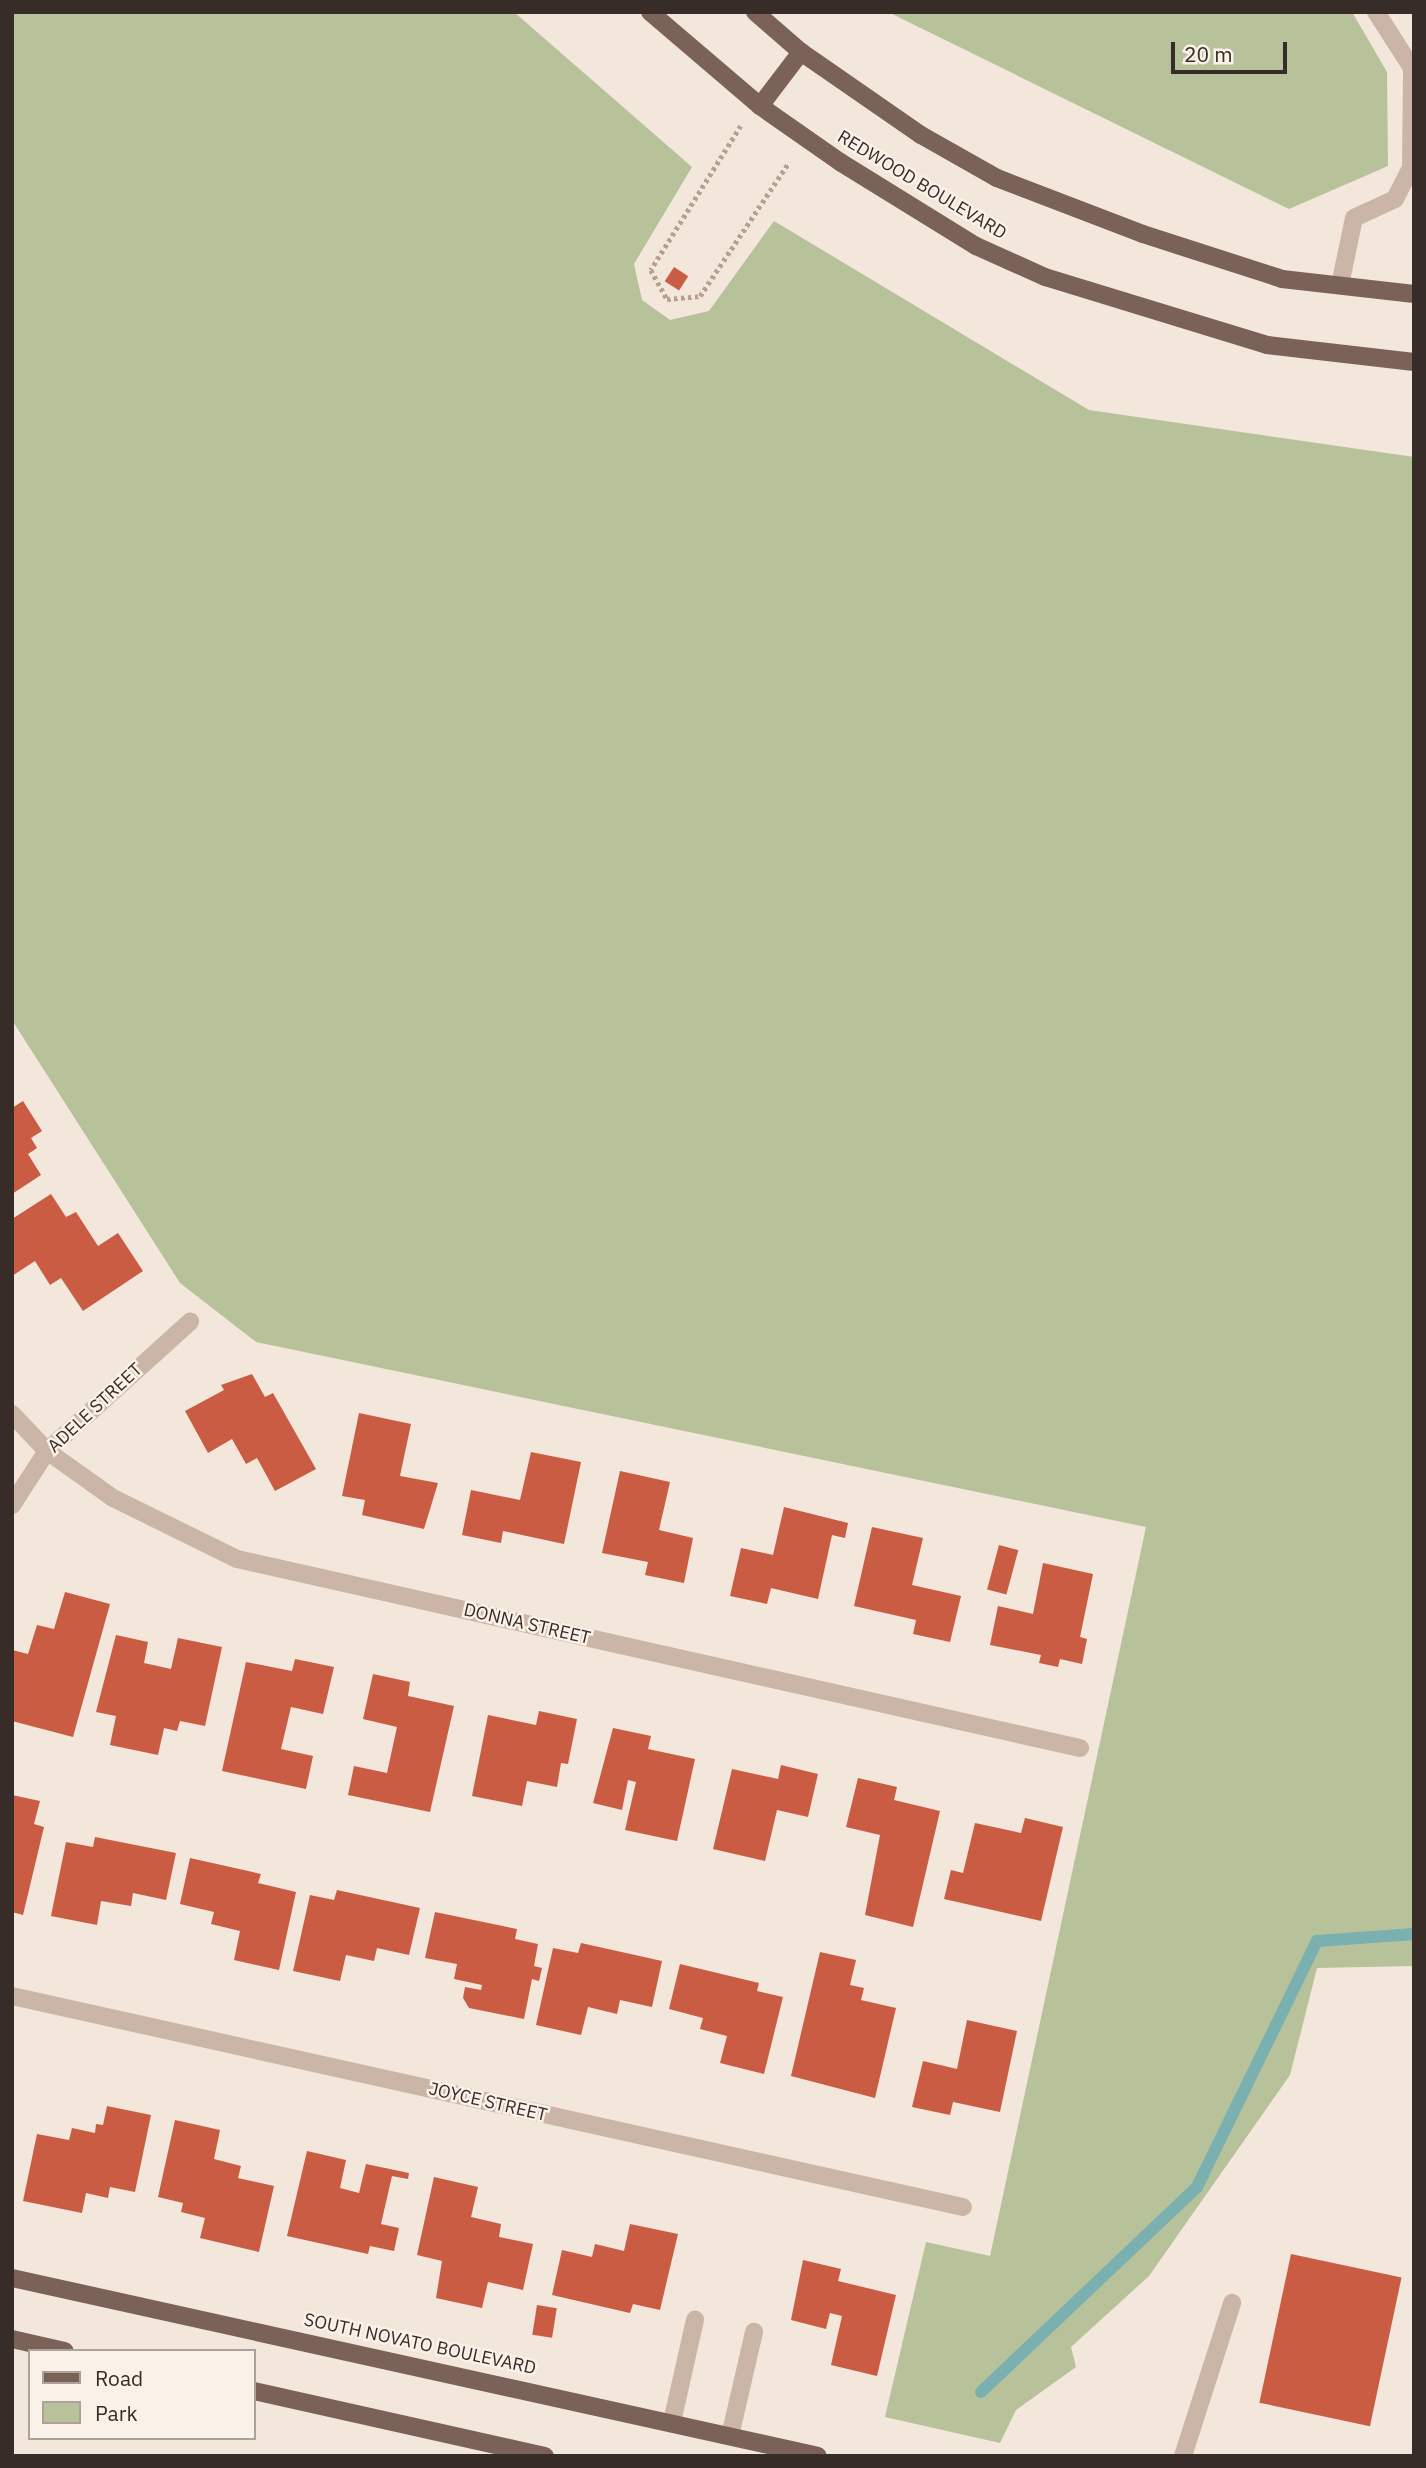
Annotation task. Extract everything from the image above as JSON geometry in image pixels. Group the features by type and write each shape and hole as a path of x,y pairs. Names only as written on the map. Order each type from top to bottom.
{"main road":[{"name":"REDWOOD BOULEVARD","path":"650,12 758,104 805,138 976,246 1045,277 1267,345 1414,362"},
{"path":"755,12 802,52 920,135 997,177 1143,234 1282,279 1414,294"},
{"path":"758,104 802,52"},
{"name":"SOUTH NOVATO BOULEVARD","path":"12,2278 818,2456"},
{"path":"12,2339 56,2349"},
{"path":"256,2391 545,2456"}],"street":[{"path":"1340,285 1354,218 1395,199 1411,168 1412,68 1376,12"},
{"name":"ADELE STREET","path":"12,1505 47,1451 190,1322"},
{"name":"DONNA STREET","path":"12,1414 47,1451 113,1498 237,1559 1080,1748"},
{"name":"JOYCE STREET","path":"12,1996 963,2207"},
{"path":"1183,2456 1232,2303"},
{"path":"672,2422 695,2320"},
{"path":"730,2436 754,2332"}],"path":[{"path":"758,104 651,270 667,299 700,296 805,138"}],"green space":[{"path":"12,12 514,12 692,167 634,264 642,300 670,320 709,311 774,221 1089,410 1414,457 1414,1966 1317,1968 1290,2075 1149,2276 1071,2347 1076,2367 1016,2410 1000,2443 885,2417 926,2242 990,2256 1146,1527 256,1342 180,1283 12,1020"},
{"path":"888,12 1352,12 1387,72 1388,166 1289,209"}],"building":[{"path":"674,267 688,276 679,291 665,281"},
{"path":"23,1101 42,1131 31,1138 37,1148 28,1154 41,1175 12,1194 12,1108"},
{"path":"51,1194 66,1217 76,1212 98,1246 118,1233 143,1271 83,1311 61,1278 50,1285 35,1261 12,1276 12,1219"},
{"path":"252,1374 265,1397 273,1393 316,1469 275,1491 257,1458 246,1464 232,1439 208,1453 185,1411 224,1390 221,1385"},
{"path":"359,1413 411,1424 400,1476 438,1483 424,1529 362,1515 365,1500 342,1496"},
{"path":"531,1452 581,1462 564,1544 503,1531 501,1543 462,1535 471,1490 520,1500"},
{"path":"620,1471 670,1482 659,1530 693,1538 684,1583 645,1575 648,1562 602,1553"},
{"path":"784,1507 848,1523 845,1538 832,1535 818,1599 771,1588 767,1604 730,1596 741,1548 773,1555"},
{"path":"872,1527 923,1538 912,1585 961,1596 950,1642 913,1634 916,1620 854,1606"},
{"path":"999,1545 1018,1550 1006,1595 987,1589"},
{"path":"1043,1563 1093,1574 1080,1637 1087,1639 1082,1664 1060,1659 1058,1667 1039,1663 1041,1655 990,1645 998,1606 1033,1614"},
{"path":"65,1592 110,1604 73,1737 12,1721 12,1650 28,1654 37,1625 54,1629"},
{"path":"116,1635 148,1642 144,1663 171,1669 178,1638 222,1647 205,1726 180,1721 177,1731 164,1728 158,1755 110,1745 116,1716 96,1712"},
{"path":"295,1659 334,1667 323,1714 291,1707 281,1749 313,1756 306,1789 222,1771 246,1662 292,1671"},
{"path":"373,1674 410,1682 408,1696 454,1706 430,1812 348,1795 354,1766 387,1773 397,1727 363,1719"},
{"path":"539,1711 577,1719 568,1764 561,1763 557,1787 527,1781 522,1806 472,1796 488,1715 536,1725"},
{"path":"613,1728 651,1736 648,1749 695,1759 677,1841 625,1830 636,1782 628,1780 622,1810 593,1803"},
{"path":"781,1765 818,1774 808,1817 777,1810 765,1861 713,1849 732,1769 778,1779"},
{"path":"858,1778 897,1787 894,1800 940,1811 913,1927 865,1915 880,1835 846,1827"},
{"path":"12,1795 40,1801 34,1824 44,1827 23,1915 12,1912"},
{"path":"1025,1818 1063,1827 1041,1921 944,1899 951,1870 963,1873 975,1823 1021,1833"},
{"path":"95,1837 176,1853 166,1900 133,1893 131,1906 101,1901 97,1925 51,1916 66,1842 93,1847"},
{"path":"190,1858 261,1874 258,1883 296,1892 279,1970 234,1960 240,1931 211,1924 214,1912 180,1904"},
{"path":"337,1890 420,1908 409,1955 377,1948 374,1961 346,1955 340,1981 293,1971 310,1895 334,1900"},
{"path":"435,1912 517,1929 515,1939 538,1944 534,1966 542,1968 539,1981 532,1979 524,2019 469,2008 463,1998 465,1987 481,1990 482,1985 454,1979 457,1964 425,1958"},
{"path":"581,1943 662,1961 652,2007 620,2000 617,2014 588,2007 581,2035 536,2025 553,1948 578,1953"},
{"path":"820,1952 856,1960 850,1985 864,1988 861,2000 896,2008 875,2098 791,2076"},
{"path":"680,1964 759,1983 757,1991 783,1997 764,2074 720,2063 727,2036 700,2029 703,2018 669,2009"},
{"path":"967,2020 1017,2031 1000,2112 953,2102 950,2115 912,2107 923,2061 957,2069"},
{"path":"107,2106 151,2115 135,2192 110,2187 108,2198 86,2193 82,2213 23,2201 37,2134 69,2140 72,2128 95,2133 96,2124 103,2125"},
{"path":"175,2120 220,2130 214,2159 241,2166 238,2178 274,2186 259,2252 200,2238 205,2218 181,2212 183,2203 158,2197"},
{"path":"307,2151 346,2160 340,2188 359,2193 366,2164 409,2173 408,2179 392,2176 381,2224 399,2228 394,2251 370,2246 368,2254 287,2236"},
{"path":"434,2177 478,2187 471,2217 501,2224 499,2237 533,2244 523,2290 488,2282 482,2308 436,2298 442,2261 417,2255"},
{"path":"630,2224 678,2234 660,2310 633,2304 630,2313 552,2295 562,2250 592,2257 595,2244 624,2251"},
{"path":"1291,2254 1402,2277 1370,2426 1259,2403"},
{"path":"803,2260 841,2269 838,2281 896,2295 877,2376 831,2365 842,2316 830,2313 826,2329 791,2320"},
{"path":"537,2305 557,2308 552,2338 532,2335"}],"waterway":[{"path":"981,2392 1197,2187 1317,1941 1414,1934"}]}
